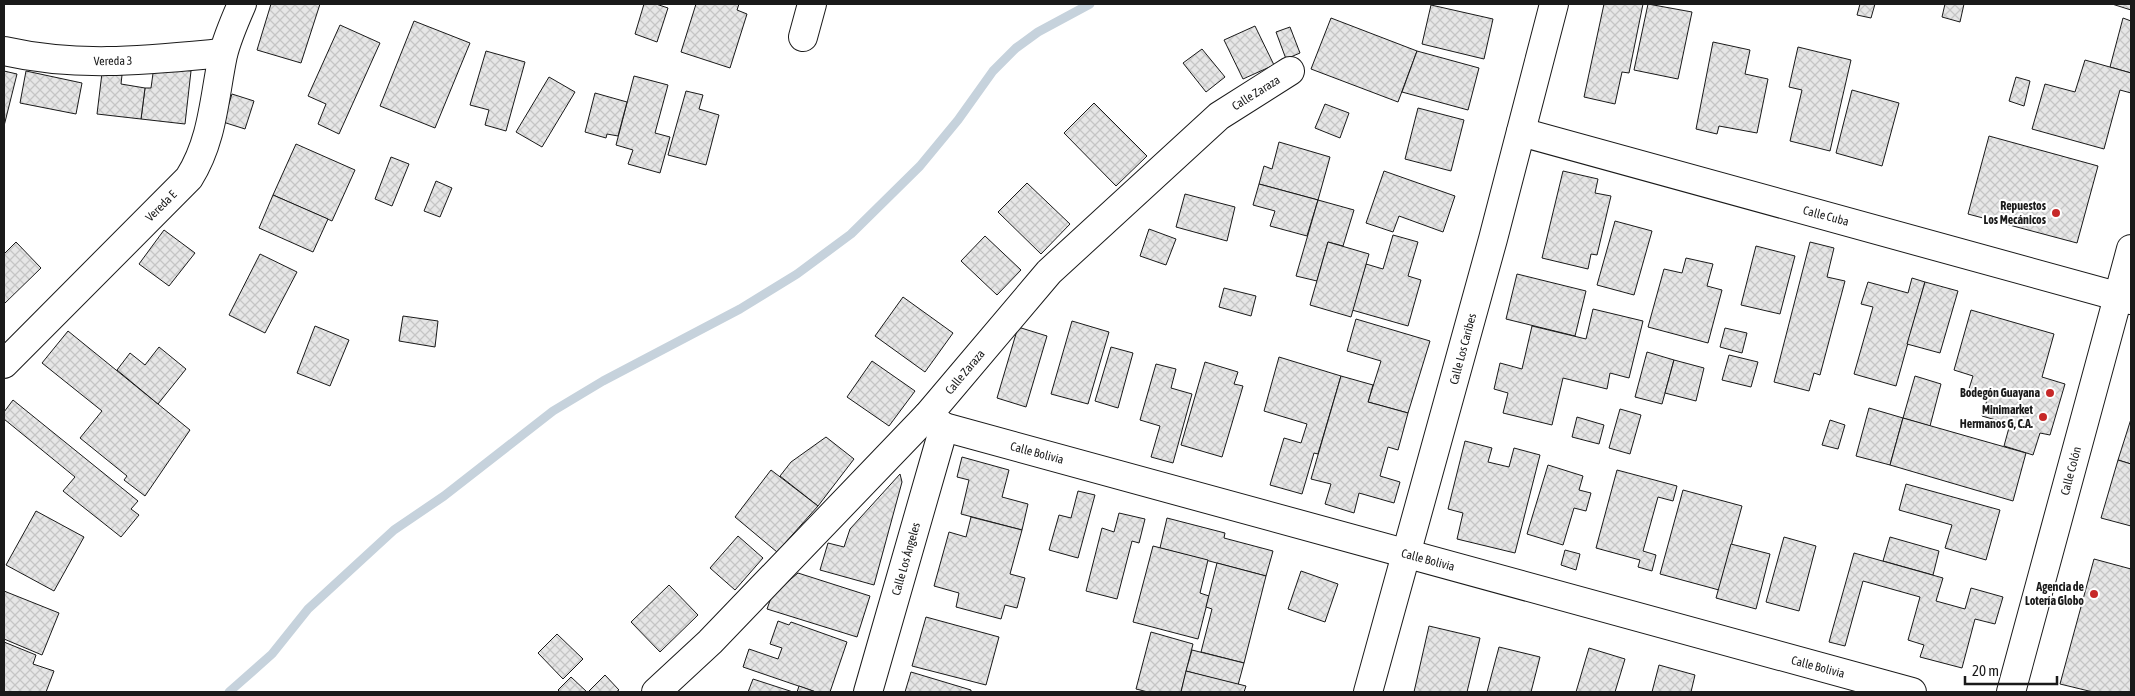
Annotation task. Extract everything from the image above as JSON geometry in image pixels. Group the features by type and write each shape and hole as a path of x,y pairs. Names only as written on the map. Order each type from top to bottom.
{"street":[{"name":"Vereda E","path":"4,364 189,178 201,160 209,133 223,53 242,4"},
{"path":"803,37 812,4"},
{"name":"Calle Los Caribes","path":"1368,692 1493,239 1554,4"},
{"name":"Vereda 3","path":"4,51 68,61 126,62 223,53"},
{"name":"Calle Zaraza","path":"656,692 710,642 936,421 1049,272 1219,116 1290,71"},
{"name":"Calle Cuba","path":"1521,132 2125,298"},
{"name":"Calle Colón","path":"2012,692 2125,298 2131,249"},
{"name":"Calle Bolivia","path":"936,421 1406,554 1912,692"},
{"name":"Calle Los Ángeles","path":"868,692 936,421"}],"building":[{"path":"271,4 320,4 301,63 257,50"},
{"path":"644,4 656,4 668,8 657,42 635,34"},
{"path":"696,4 739,4 737,10 747,14 730,68 681,52"},
{"path":"1604,4 1643,4 1629,73 1622,72 1615,104 1584,97"},
{"path":"1648,4 1692,12 1678,79 1634,70"},
{"path":"1860,4 1875,4 1871,18 1857,15"},
{"path":"1945,4 1964,4 1960,22 1942,17"},
{"path":"2112,4 2131,4 2131,10"},
{"path":"1431,5 1493,19 1484,59 1422,44"},
{"path":"1331,18 1417,51 1398,102 1311,69"},
{"path":"2123,18 2131,21 2131,73 2110,67"},
{"path":"414,21 470,43 435,128 380,106"},
{"path":"340,25 380,43 339,134 318,124 326,104 308,96"},
{"path":"1255,26 1274,65 1243,79 1224,40"},
{"path":"1290,27 1300,53 1286,59 1276,32"},
{"path":"1713,42 1750,50 1745,74 1768,79 1757,133 1719,126 1717,134 1696,129"},
{"path":"1798,47 1851,60 1830,151 1790,141 1802,90 1789,87"},
{"path":"1202,49 1225,77 1206,92 1183,63"},
{"path":"486,51 525,62 506,131 485,125 489,110 470,105"},
{"path":"1417,51 1479,68 1468,110 1402,92"},
{"path":"2085,60 2131,73 2131,93 2120,90 2104,149 2032,129 2045,84 2075,92"},
{"path":"154,66 191,71 185,124 141,119 145,88 151,88"},
{"path":"4,71 17,74 4,126"},
{"path":"26,71 82,83 76,114 20,103"},
{"path":"102,73 122,75 121,84 145,88 141,119 97,114"},
{"path":"634,76 668,85 655,133 670,137 660,173 628,164 633,150 616,145"},
{"path":"549,77 575,92 542,147 516,132"},
{"path":"2016,77 2030,81 2024,106 2009,101"},
{"path":"1852,90 1899,103 1882,166 1836,153"},
{"path":"686,91 703,95 699,109 719,115 706,165 668,155"},
{"path":"595,93 627,102 618,136 607,134 606,138 585,132"},
{"path":"232,94 254,101 245,129 223,122"},
{"path":"1094,103 1147,156 1116,186 1064,133"},
{"path":"1325,104 1349,113 1340,138 1315,128"},
{"path":"1418,108 1464,120 1451,171 1405,159"},
{"path":"1989,136 2098,166 2077,243 1968,214"},
{"path":"1279,142 1330,157 1318,200 1259,184 1264,166 1272,169"},
{"path":"296,144 355,170 332,221 273,195"},
{"path":"391,157 409,164 392,206 375,199"},
{"path":"1384,171 1455,196 1443,232 1399,216 1393,232 1366,223"},
{"path":"1563,171 1598,179 1595,193 1611,196 1597,255 1591,254 1588,269 1542,258"},
{"path":"436,181 452,188 440,217 424,211"},
{"path":"1027,183 1070,224 1041,254 998,212"},
{"path":"1259,184 1318,200 1307,236 1270,226 1275,211 1253,205"},
{"path":"1185,194 1235,207 1227,241 1176,227"},
{"path":"273,195 328,219 313,252 259,228"},
{"path":"1318,200 1354,210 1343,246 1328,242 1317,281 1296,276"},
{"path":"1615,221 1652,231 1634,295 1597,285"},
{"path":"1149,229 1176,239 1166,265 1140,256"},
{"path":"164,230 195,253 169,286 139,264"},
{"path":"1393,235 1418,242 1408,276 1421,280 1408,326 1352,310 1366,264 1383,269"},
{"path":"985,236 1021,270 997,295 961,261"},
{"path":"16,242 41,268 4,304 4,254"},
{"path":"1328,242 1369,254 1351,317 1310,305"},
{"path":"1810,242 1834,248 1827,277 1845,281 1820,375 1814,373 1809,391 1774,382"},
{"path":"1756,246 1795,256 1780,314 1741,305"},
{"path":"260,254 297,272 265,333 229,315"},
{"path":"1686,258 1713,264 1707,286 1722,290 1708,343 1648,327 1664,269 1682,273"},
{"path":"1517,274 1586,291 1575,336 1506,319"},
{"path":"1912,278 1925,282 1896,386 1854,374 1873,307 1861,304 1868,282 1908,293"},
{"path":"1925,282 1958,291 1940,353 1907,344"},
{"path":"1224,288 1256,296 1251,316 1219,307"},
{"path":"903,297 953,333 925,372 875,336"},
{"path":"1593,309 1643,321 1629,378 1610,373 1607,389 1563,378 1552,425 1503,413 1508,393 1494,389 1500,363 1522,369 1532,326 1586,339"},
{"path":"1971,310 2054,334 2042,377 2065,384 2050,435 2040,433 2033,455 2004,446 2010,424 1982,416 1988,397 1968,392 1973,376 1954,370"},
{"path":"403,316 438,321 435,347 399,341"},
{"path":"1356,319 1430,341 1408,413 1368,402 1381,361 1347,351"},
{"path":"1072,321 1109,332 1088,404 1051,394"},
{"path":"315,326 349,340 330,386 297,373"},
{"path":"1018,327 1047,336 1026,407 997,398"},
{"path":"1725,328 1747,333 1742,353 1720,347"},
{"path":"68,331 190,430 145,496 124,480 127,476 80,438 102,411 42,363"},
{"path":"159,347 186,369 158,404 117,370 130,353 145,365"},
{"path":"1111,347 1133,353 1118,408 1095,401"},
{"path":"1647,352 1674,360 1662,404 1635,397"},
{"path":"1729,355 1758,362 1751,387 1722,380"},
{"path":"1279,357 1341,376 1318,454 1314,453 1302,494 1270,485 1284,438 1301,443 1307,424 1264,411"},
{"path":"1674,360 1704,368 1696,401 1665,393"},
{"path":"872,361 915,391 889,426 847,397"},
{"path":"1205,362 1238,372 1234,384 1243,386 1222,457 1181,445"},
{"path":"1156,364 1176,369 1171,388 1192,394 1173,463 1151,457 1160,426 1140,420"},
{"path":"1341,376 1373,385 1368,402 1408,413 1398,450 1388,447 1380,476 1400,482 1394,503 1359,493 1354,513 1325,504 1331,484 1311,479"},
{"path":"1915,376 1941,384 1930,426 1903,418"},
{"path":"13,400 138,501 131,509 139,515 121,537 63,491 75,477 4,419 4,412"},
{"path":"1869,408 1903,418 1890,465 1856,456"},
{"path":"1620,409 1641,415 1630,454 1609,448"},
{"path":"1577,417 1604,425 1599,444 1572,437"},
{"path":"1903,418 2026,453 2013,501 1890,465"},
{"path":"2131,419 2131,464 2118,460"},
{"path":"1830,420 1845,425 1838,449 1822,445"},
{"path":"826,437 854,459 818,506 780,476 791,462"},
{"path":"1465,441 1492,448 1488,462 1509,467 1514,448 1540,455 1515,553 1457,539 1463,513 1448,509"},
{"path":"962,457 1009,470 1002,497 1028,504 1022,530 961,514 969,480 957,477"},
{"path":"2118,460 2131,464 2131,526 2101,518"},
{"path":"1548,465 1583,476 1579,490 1591,493 1586,511 1574,508 1563,545 1527,534"},
{"path":"771,470 818,506 777,552 735,517"},
{"path":"1617,470 1677,486 1673,501 1658,497 1643,551 1656,555 1652,571 1638,567 1640,560 1596,548"},
{"path":"900,474 902,482 874,585 820,570 828,543 844,547 850,529"},
{"path":"1906,484 2000,510 1986,560 1945,548 1952,525 1899,510"},
{"path":"1683,490 1742,506 1719,590 1660,574"},
{"path":"1078,491 1095,495 1078,558 1049,550 1059,515 1071,518"},
{"path":"36,511 84,537 54,591 6,565"},
{"path":"1119,513 1145,519 1139,543 1132,541 1117,599 1086,591 1102,528 1114,532"},
{"path":"971,517 1022,530 1010,574 1025,578 1017,608 1005,605 1001,619 956,607 959,593 934,586 949,532 966,537"},
{"path":"1167,518 1225,533 1224,538 1273,551 1266,576 1160,548"},
{"path":"738,536 763,558 735,590 710,568"},
{"path":"1784,537 1816,546 1799,611 1766,602"},
{"path":"1890,537 1939,551 1933,575 1883,561"},
{"path":"1731,544 1770,554 1756,609 1716,598"},
{"path":"1153,546 1208,560 1200,593 1209,596 1198,639 1133,622"},
{"path":"1565,550 1580,554 1576,570 1561,565"},
{"path":"1854,553 1943,578 1936,601 1965,609 1971,588 2003,597 1995,624 1975,619 1962,668 1920,657 1924,645 1908,640 1920,597 1863,581 1845,646 1829,642"},
{"path":"2094,559 2131,569 2131,692 2093,692 2060,684"},
{"path":"1217,563 1266,576 1244,663 1201,652 1212,609 1206,607"},
{"path":"1301,571 1338,584 1325,622 1288,609"},
{"path":"798,573 870,596 857,637 767,609 772,595"},
{"path":"669,585 698,615 660,652 631,622"},
{"path":"4,591 59,613 42,655 4,639"},
{"path":"926,617 999,637 986,685 912,666"},
{"path":"778,621 789,625 791,622 847,642 830,692 816,692 743,667 749,649 778,659 782,648 770,644"},
{"path":"1429,626 1480,638 1467,692 1414,692"},
{"path":"1151,632 1193,644 1181,692 1148,692 1136,689"},
{"path":"557,634 583,659 563,679 538,653"},
{"path":"4,642 36,655 33,664 54,671 46,692 4,692"},
{"path":"1499,647 1540,657 1531,692 1487,692"},
{"path":"1589,648 1625,659 1615,692 1576,692"},
{"path":"1192,650 1244,663 1238,685 1186,671"},
{"path":"1659,665 1695,675 1691,692 1652,692"},
{"path":"1186,671 1246,686 1244,692 1181,692"},
{"path":"911,672 971,690 971,692 905,692"},
{"path":"605,675 619,690 616,692 588,692"},
{"path":"571,677 587,692 560,692 558,690"},
{"path":"753,679 793,692 748,692"},
{"path":"799,686 816,692 797,692"}],"waterway":[{"path":"229,692 272,654 308,609 394,530 444,496 553,411 603,381 740,309 797,274 851,234 920,166 958,120 993,71 1016,48 1038,32 1090,4"}],"place":[{"name":"Repuestos Los Mecánicos","path":"2056,213"},
{"name":"Bodegón Guayana","path":"2050,393"},
{"name":"Minimarket Hermanos G, C.A.","path":"2043,417"},
{"name":"Agencia de Lotería Globo","path":"2094,594"}]}
